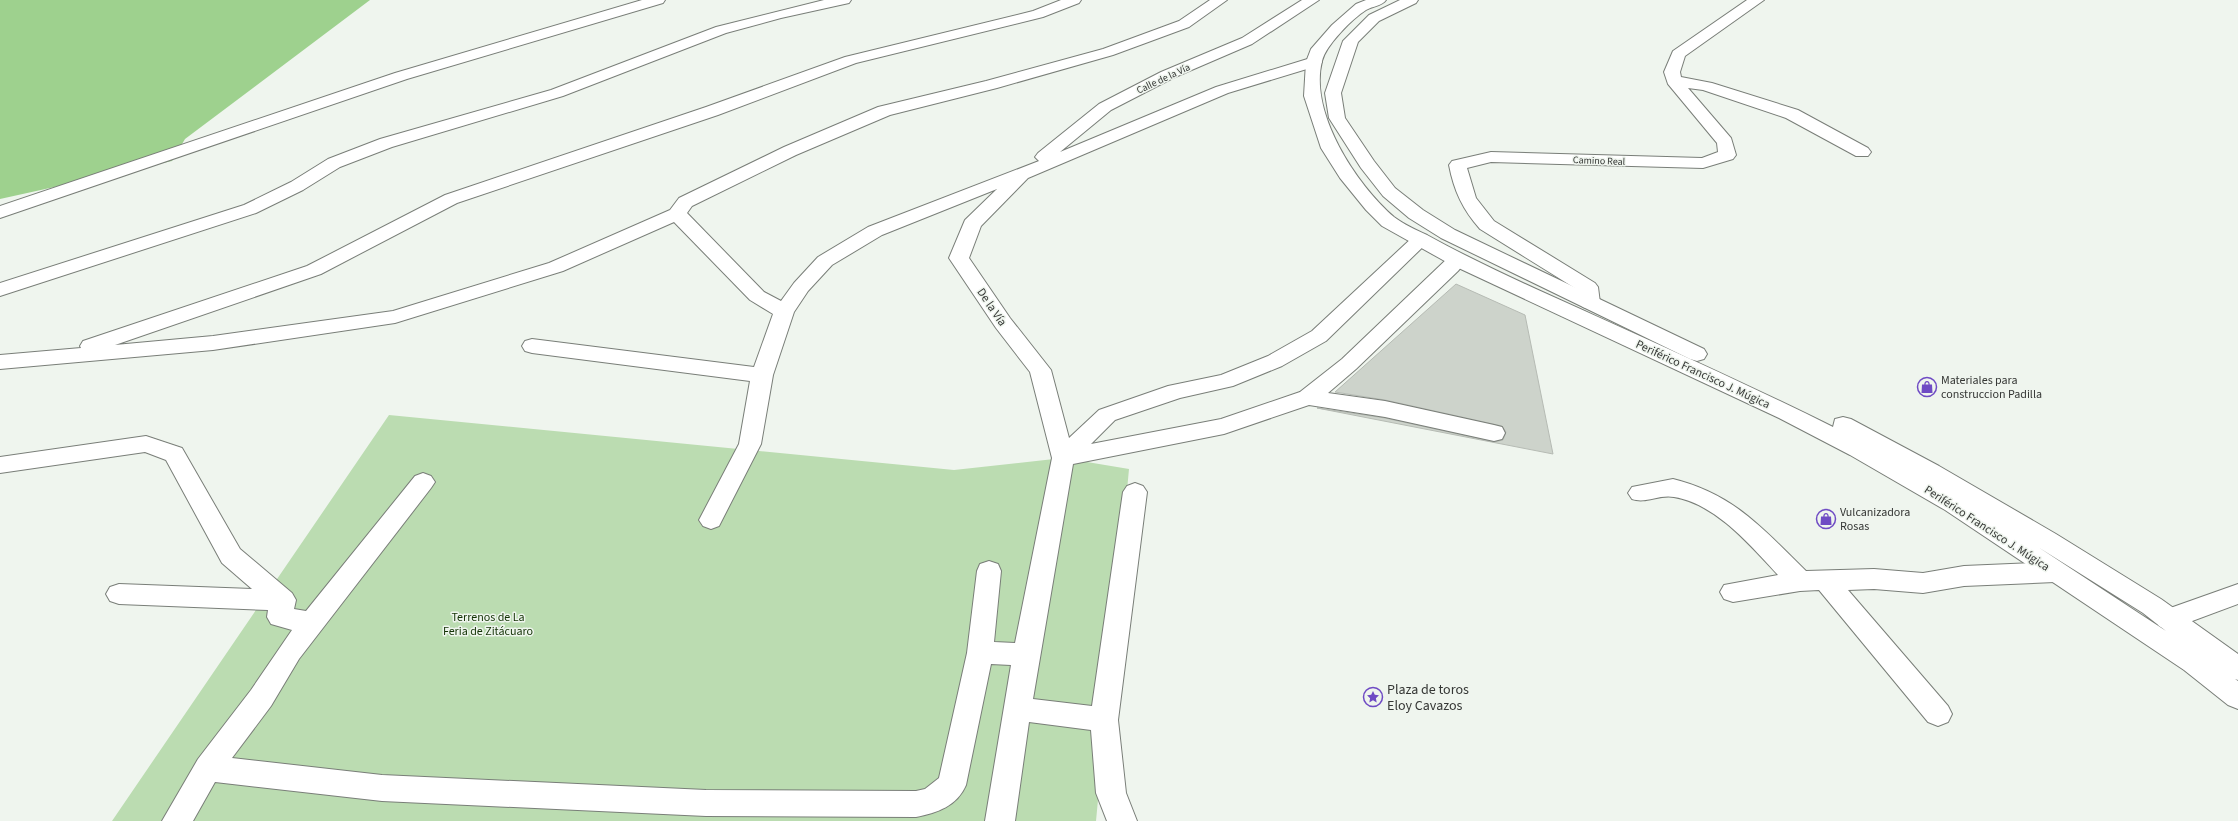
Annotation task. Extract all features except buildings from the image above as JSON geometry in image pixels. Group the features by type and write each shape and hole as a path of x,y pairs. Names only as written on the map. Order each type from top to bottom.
{"street":[{"path":"0,212 401,76 658,0"},
{"path":"0,290 250,209 297,186 334,163 386,143 557,93 721,30 779,14 844,0"},
{"path":"63,356 314,270 451,199 712,112 851,60 1038,14 1074,0"},
{"path":"0,362 213,343 395,317 556,268 676,214 684,202 790,151 884,111 991,85 1108,52 1184,24 1220,0"},
{"name":"Calle de la Vía","path":"1026,173 1105,106 1167,75 1247,41 1312,0"},
{"name":"Periférico Francisco J. Múgica","path":"1379,0 1361,7 1337,28 1319,49 1314,62 1312,96 1330,148 1346,174 1372,206 1389,222 1457,260 1787,413 1858,449 1953,504 2193,662 2238,697"},
{"name":"Periférico Francisco J. Múgica","path":"1410,0 1374,18 1351,41 1333,93 1338,118 1367,164 1389,192 1416,214 1448,234 1865,435 2046,541 2168,618 2238,669"},
{"path":"1757,0 1678,54 1672,72 1674,81 1706,86 1792,114 1862,152"},
{"path":"711,520 750,444 762,375 784,312 801,287 825,261 875,231 1026,173 1222,90 1314,62"},
{"name":"Camino Real","path":"1590,303 1588,288 1487,225 1473,211 1466,198 1458,165 1491,157 1703,164 1727,155 1725,142 1674,81"},
{"name":"De la Vía","path":"1026,173 972,224 959,258 1003,323 1040,370 1063,458"},
{"path":"676,214 757,296 784,312"},
{"path":"1000,821 1026,654 1063,458 1107,414 1176,391 1225,381 1275,361 1319,336 1421,240"},
{"path":"1063,458 1224,426 1308,397 1349,364 1457,260"},
{"path":"532,346 762,375"},
{"path":"1308,397 1385,409 1494,432"},
{"path":"0,465 146,444 174,454 231,556 283,600"},
{"path":"177,821 208,768 262,698 290,651 423,482"},
{"path":"1640,493 1672,488 1698,494 1727,511 1800,581"},
{"path":"1122,821 1111,793 1104,720 1135,492"},
{"path":"208,768 382,788 706,803 916,804 932,801 952,785 980,653 989,571"},
{"path":"1733,592 1800,581 1874,579 1924,583 1964,576 2055,572"},
{"path":"1826,581 1938,714"},
{"path":"119,594 283,600"},
{"path":"2168,618 2238,594"},
{"path":"283,600 280,617 312,623"},
{"path":"980,653 1026,654"},
{"path":"1018,709 1104,720"}],"green space":[{"path":"0,0 370,0 185,139 172,161 0,199"},
{"name":"Terrenos de La Feria de Zitácuaro","path":"389,415 954,470 1063,458 1129,469 1096,821 112,821"}],"place":[{"name":"Materiales para construccion Padilla","path":"1927,387"},
{"name":"Vulcanizadora Rosas","path":"1826,519"},
{"name":"Plaza de toros Eloy Cavazos","path":"1373,697"}]}
